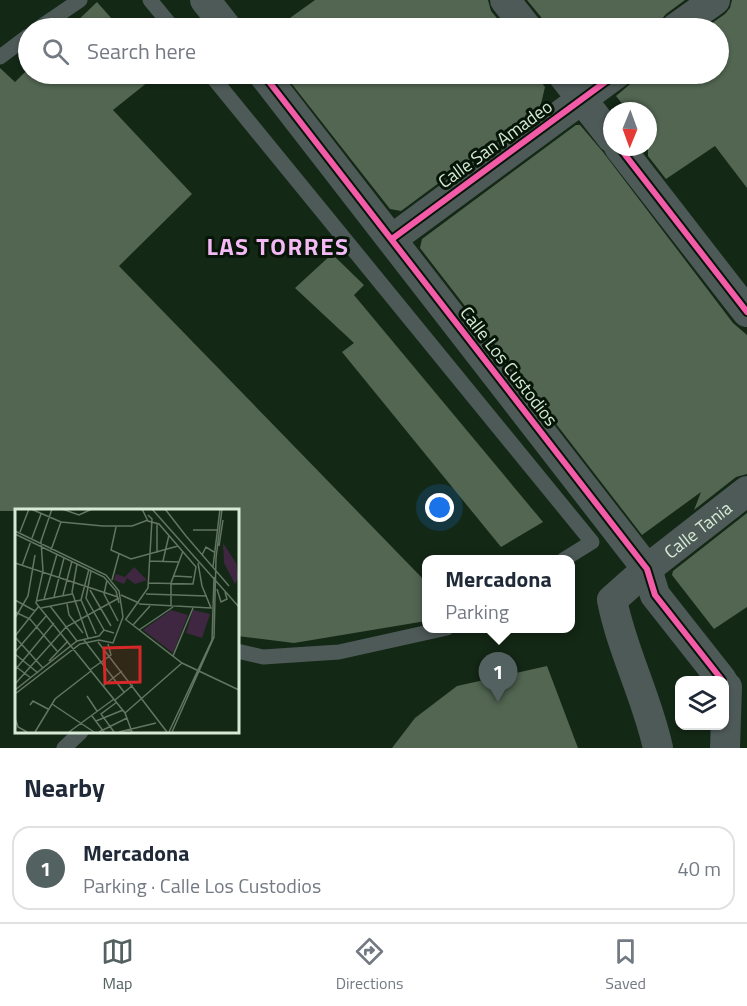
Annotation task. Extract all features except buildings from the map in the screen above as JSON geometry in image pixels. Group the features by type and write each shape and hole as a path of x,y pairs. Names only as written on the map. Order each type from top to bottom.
{"street":[{"path":"205,0 219,18"},
{"path":"504,0 519,18"},
{"path":"690,18 715,0"},
{"name":"Calle Los Custodios","path":"271,84 647,569 655,596 719,676"},
{"path":"570,84 603,126"},
{"name":"Calle San Amadeo","path":"392,239 602,84"},
{"path":"626,156 747,312"},
{"name":"Calle Tania","path":"658,748 652,724 617,625 612,600 647,569 747,491"},
{"name":"Calle Los Custodios","path":"729,688 747,711"},
{"path":"725,730 725,748"}],"lane":[{"path":"54,18 80,0"},
{"path":"150,0 165,18"},
{"path":"0,57 18,44"},
{"path":"218,84 592,542 570,555"},
{"path":"238,651 263,657 339,652 424,633"},
{"path":"64,748 80,733"}],"cycle path":[{"path":"271,84 647,569 655,595 719,676"},
{"path":"392,239 602,84"},
{"path":"626,156 747,312"}],"place":[{"name":"Mercadona","path":"498,702"}],"district":[{"name":"LAS TORRES","path":"278,246"}]}
